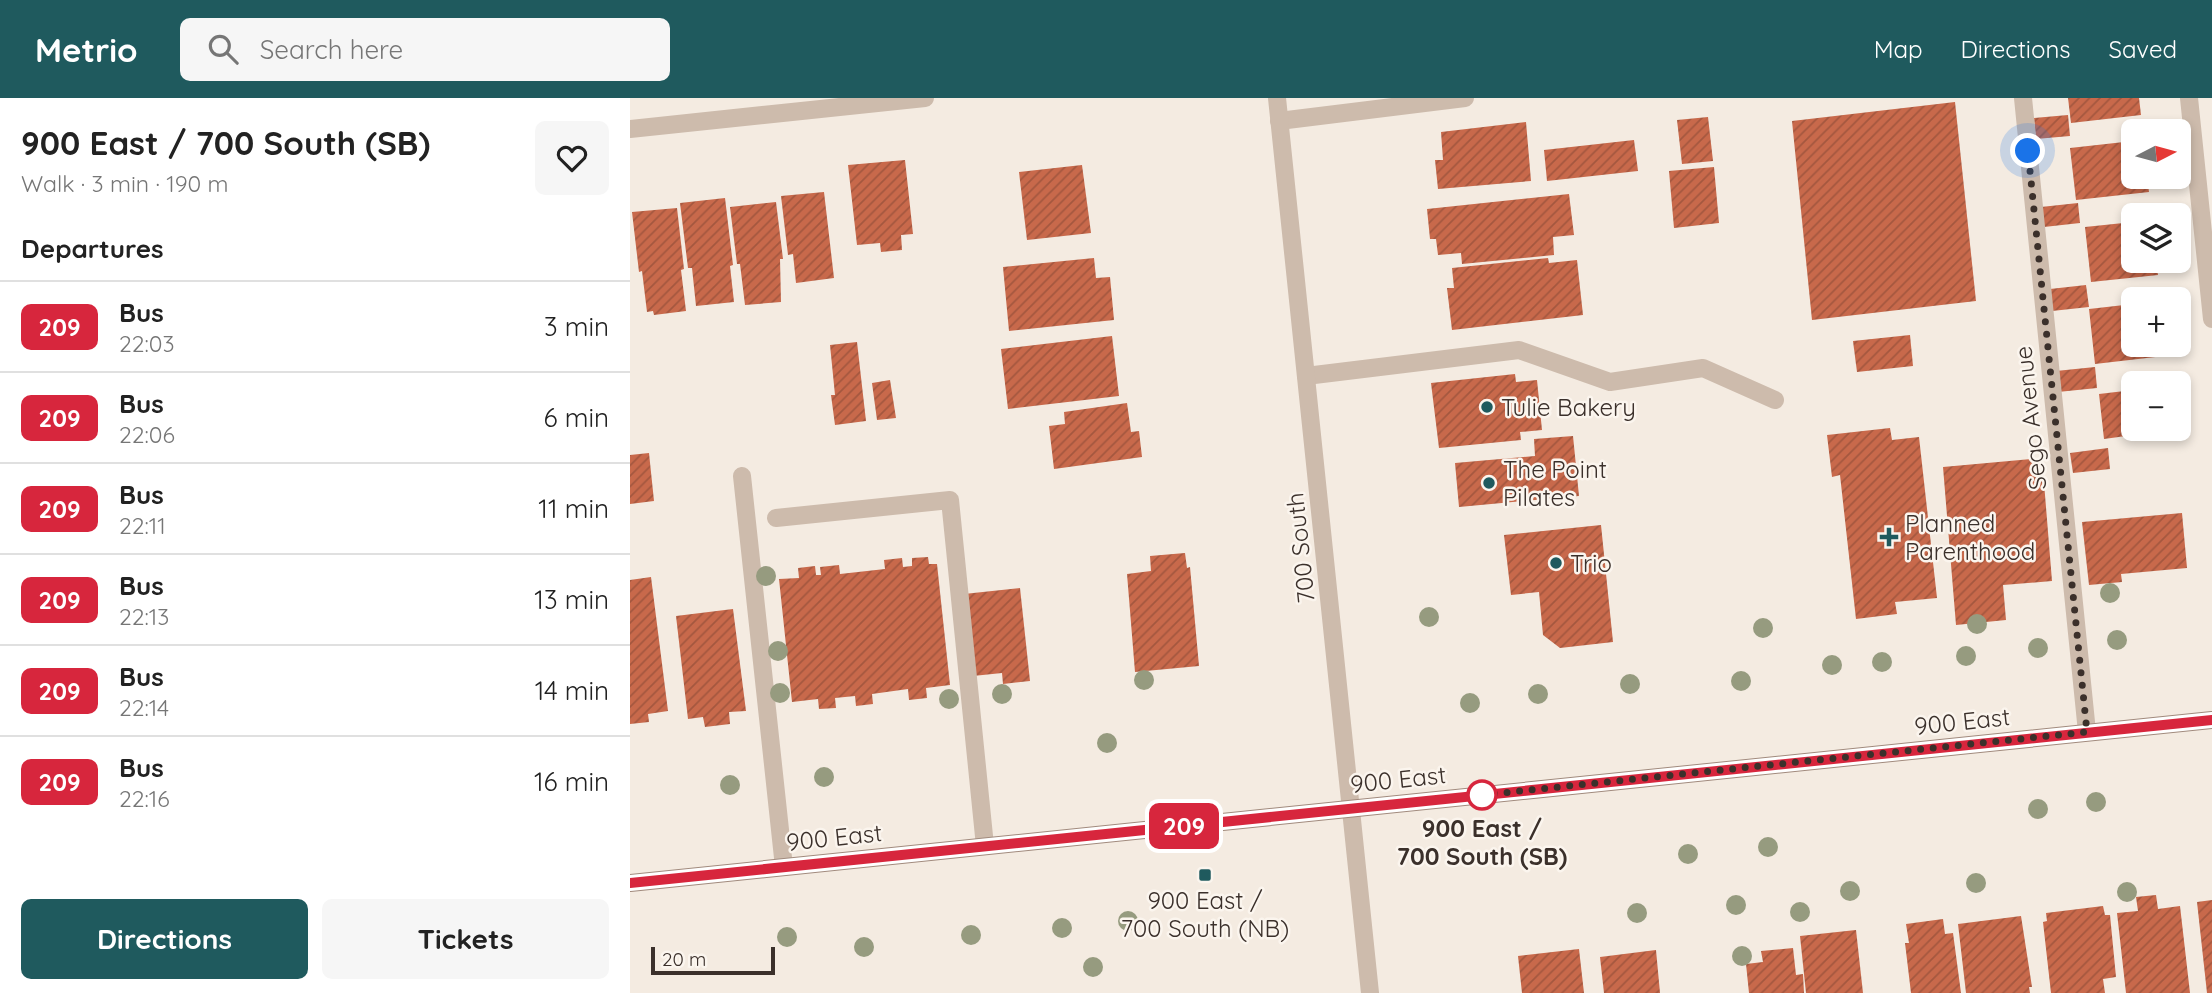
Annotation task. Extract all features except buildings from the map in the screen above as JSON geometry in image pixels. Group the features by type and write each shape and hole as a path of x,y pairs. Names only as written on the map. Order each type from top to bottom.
{"street":[{"path":"630,130 925,98"},
{"name":"700 South","path":"1277,98 1370,993"},
{"path":"1279,121 1465,98"},
{"name":"Sego Avenue","path":"2023,98 2087,732"},
{"path":"2189,98 2212,319"},
{"path":"1306,376 1519,350 1610,382 1703,368 1775,400"},
{"path":"741,476 784,867"},
{"path":"776,518 950,500 985,846"},
{"name":"900 East","path":"630,883 2212,720"}],"bus line":[{"name":"209","path":"630,883 2212,720"}],"place":[{"name":"Tulie Bakery","path":"1487,407"},
{"name":"The Point Pilates","path":"1489,483"},
{"name":"Planned Parenthood","path":"1889,537"},
{"name":"Trio","path":"1556,563"},
{"name":"900 East / 700 South (SB)","path":"1482,795"},
{"name":"900 East / 700 South (NB)","path":"1205,875"}],"route":[{"path":"1482,795 2087,732 2028,151"}]}
